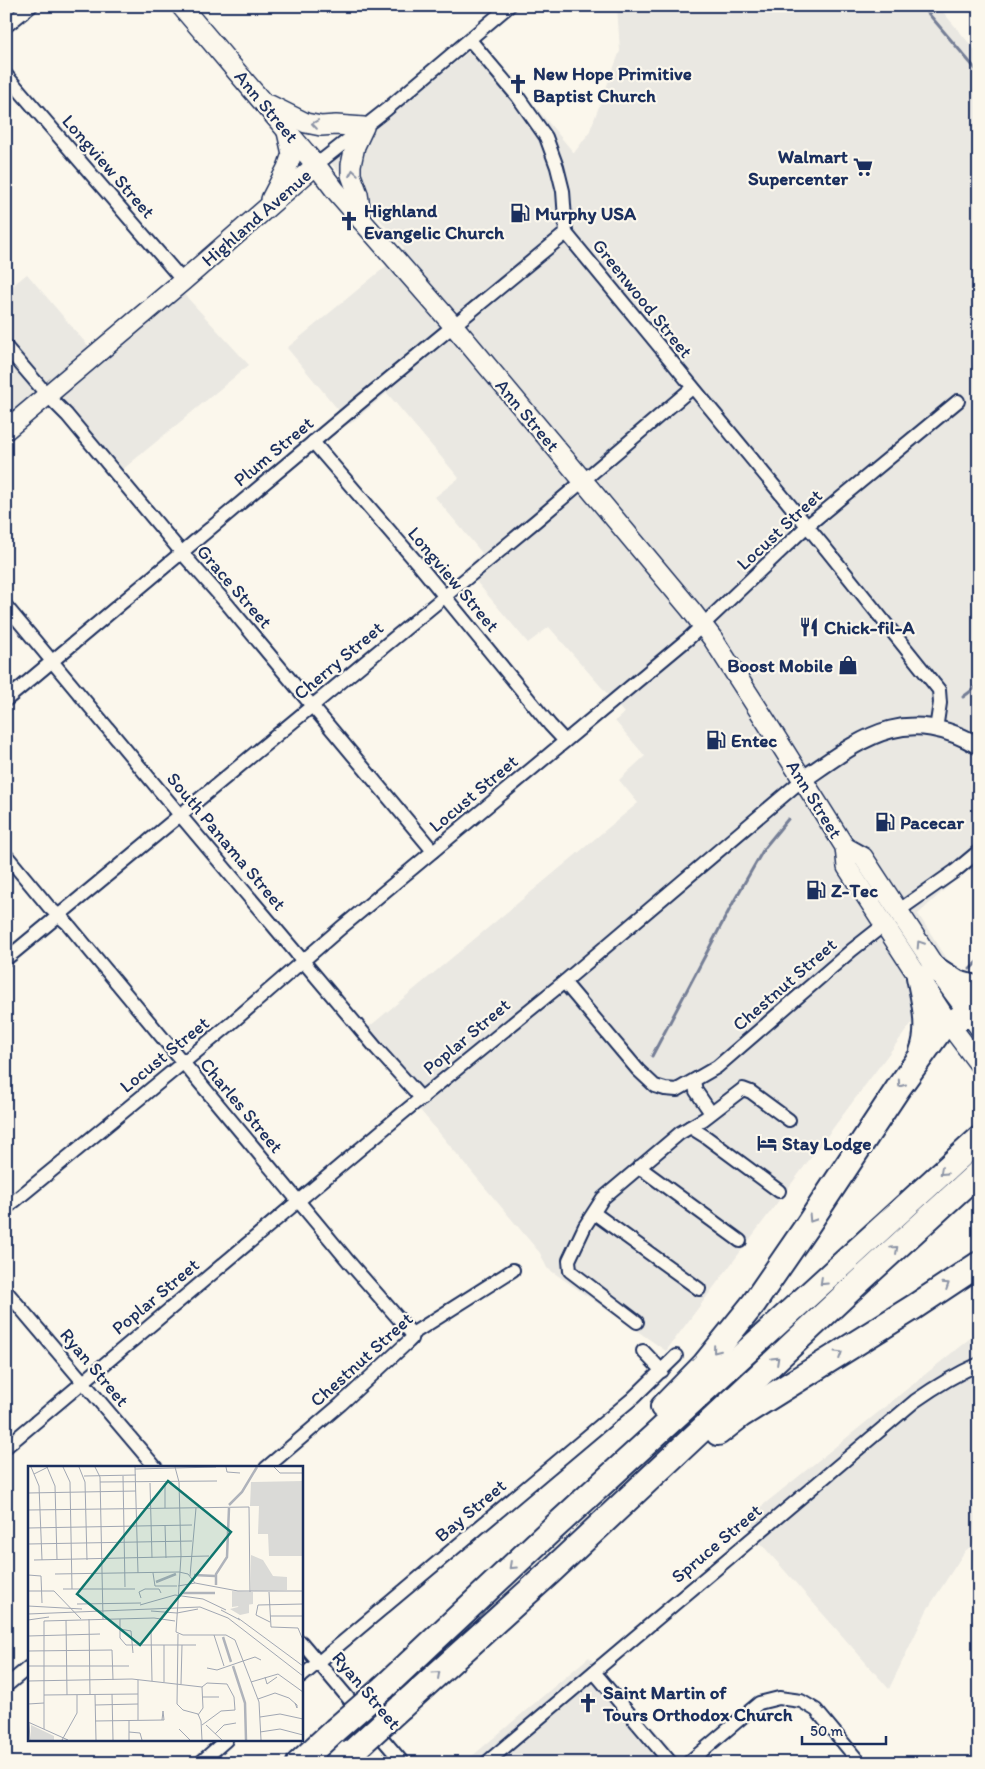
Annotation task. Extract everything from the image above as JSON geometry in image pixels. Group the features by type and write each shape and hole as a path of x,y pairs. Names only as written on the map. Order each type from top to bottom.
{"highway":[{"path":"918,1060 926,1038 928,973 957,984 979,989"},
{"path":"548,1533 574,1493 704,1365 754,1303 940,1030 969,1017"},
{"path":"299,1763 383,1688 548,1533 979,1139"},
{"path":"346,1757 550,1573 862,1278 979,1172"},
{"path":"550,1573 688,1456 741,1415 979,1264"}],"main road":[{"name":"Ann Street","path":"181,6 287,130 335,190 454,324 703,626 767,722 845,847 847,867 892,918 928,973 969,1017 979,1064"},
{"path":"261,100 306,123 321,126 336,124 364,127 355,146 351,165 351,175 358,194 362,221"},
{"path":"266,208 287,168 292,154 287,130"},
{"name":"Highland Avenue","path":"6,430 183,281 316,165"}],"street":[{"path":"6,26 31,6"},
{"name":"Highland Avenue","path":"316,165 509,6"},
{"path":"470,40 518,97 546,137 563,191 566,234"},
{"name":"Longview Street","path":"6,75 183,281"},
{"name":"Plum Street","path":"6,700 454,324 566,234"},
{"name":"Greenwood Street","path":"566,234 807,526 939,690 940,703 936,729"},
{"name":"Grace Street","path":"6,347 73,422 433,851"},
{"name":"Cherry Street","path":"6,959 312,707 692,388"},
{"name":"Locust Street","path":"6,1208 182,1064 433,851 703,626 807,526 958,401"},
{"name":"Longview Street","path":"313,442 445,596 544,719 565,741"},
{"name":"South Panama Street","path":"6,606 180,816 377,1049 422,1099"},
{"name":"Poplar Street","path":"6,1447 404,1112 564,982 802,780 866,738 899,727 936,729 957,735 979,746"},
{"name":"Chestnut Street","path":"564,982 638,1070 655,1086 678,1090 708,1073 852,950 979,851"},
{"name":"Charles Street","path":"6,855 59,915 182,1064 412,1334"},
{"path":"694,1081 696,1091 711,1113"},
{"path":"637,1322 570,1271 569,1260 603,1198 680,1132 704,1119 743,1089 751,1092 789,1120"},
{"path":"690,1127 779,1191"},
{"path":"639,1167 740,1241"},
{"path":"594,1213 699,1289"},
{"name":"Chestnut Street","path":"268,1466 341,1404 408,1342 412,1334 513,1270"},
{"name":"Ryan Street","path":"6,1290 154,1466"},
{"path":"643,1351 662,1371"},
{"name":"Bay Street","path":"302,1676 633,1398 676,1356"},
{"name":"Spruce Street","path":"486,1763 915,1401 945,1381 979,1364"},
{"name":"Ryan Street","path":"302,1643 403,1763"},
{"path":"6,1686 28,1668"},
{"path":"594,1672 671,1763"},
{"path":"688,1763 759,1703 778,1698 801,1701 816,1710 860,1763"},
{"path":"200,1763 224,1742"}],"shaded area":[{"path":"617,6 938,6 979,55 979,858 918,914 953,968 666,1351 547,1268 540,1253 358,1036 638,803 619,780 645,756 615,721 624,713 549,627 528,643 465,568 482,553 435,497 459,478 387,393 350,424 287,348 390,263 404,248 331,163 481,42 574,153 589,133 620,51"},
{"path":"27,274 101,361 183,293 249,365 122,470 59,396 6,440 6,291"},
{"path":"979,1331 979,1540 965,1551 927,1610 889,1689 742,1522"},
{"path":"589,1657 671,1748 654,1763 464,1763"}],"waterway":[{"path":"922,6 979,73"},
{"path":"963,697 979,685"},
{"path":"652,1056 734,901 765,847 788,819"},
{"path":"970,969 979,961"}],"place":[{"name":"New Hope Primitive Baptist Church","path":"518,84"},
{"name":"Walmart Supercenter","path":"863,167"},
{"name":"Murphy USA","path":"520,213"},
{"name":"Highland Evangelic Church","path":"349,221"},
{"name":"Chick-fil-A","path":"809,627"},
{"name":"Boost Mobile","path":"848,665"},
{"name":"Entec","path":"716,740"},
{"name":"Pacecar","path":"885,822"},
{"name":"Z-Tec","path":"816,890"},
{"name":"Stay Lodge","path":"767,1143"},
{"name":"Saint Martin of Tours Orthodox Church","path":"588,1703"}]}
